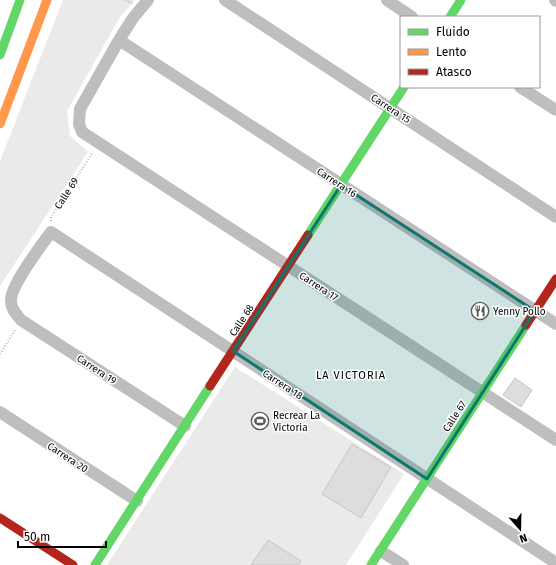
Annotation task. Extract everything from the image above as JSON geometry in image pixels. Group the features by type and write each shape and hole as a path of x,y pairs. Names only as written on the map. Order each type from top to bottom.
{"main road":[{"path":"0,55 20,0"},
{"path":"0,124 47,0"},
{"path":"451,16 461,0"},
{"name":"Calle 68","path":"95,565 403,88"},
{"name":"Calle 67","path":"371,565 556,279"},
{"path":"0,518 73,565"}],"street":[{"path":"119,40 133,18 148,0"},
{"name":"Carrera 15","path":"225,0 556,217"},
{"path":"387,0 411,16"},
{"name":"Carrera 17","path":"119,40 80,109 79,124 82,132 556,440"},
{"name":"Carrera 16","path":"119,40 556,324"},
{"path":"522,88 556,110"},
{"name":"Carrera 19","path":"51,232 14,287 10,301 12,308 21,320 185,426"},
{"name":"Carrera 18","path":"51,232 556,563"},
{"name":"Carrera 20","path":"0,412 137,501"},
{"path":"380,550 403,565"}],"path":[{"name":"Calle 69","path":"51,232 51,217 99,143"},
{"path":"0,354 21,320"}],"highlighted area":[{"path":"341,185 535,311 427,479 233,351"}],"shaded area":[{"path":"63,0 135,0 120,17 67,111 70,136 88,152 0,286 0,161"},
{"name":"Recrear La Victoria","path":"235,367 404,474 346,565 107,565"}],"building":[{"path":"515,378 532,390 521,407 503,395"},
{"path":"352,444 391,467 361,518 322,494"},
{"path":"268,540 301,561 298,565 251,565"}],"traffic: fast":[{"path":"0,55 20,0"},
{"path":"451,16 461,0"},
{"path":"308,235 403,88"},
{"path":"371,565 526,325"},
{"path":"95,565 210,386"}],"traffic: slow":[{"path":"0,124 47,0"}],"traffic: jam":[{"path":"210,386 308,235"},
{"path":"526,325 556,279"},
{"path":"0,518 73,565"}],"place":[{"name":"Yenny Pollo","path":"480,311"},
{"name":"Recrear La Victoria","path":"260,421"}],"district":[{"name":"LA VICTORIA","path":"351,375"}]}
